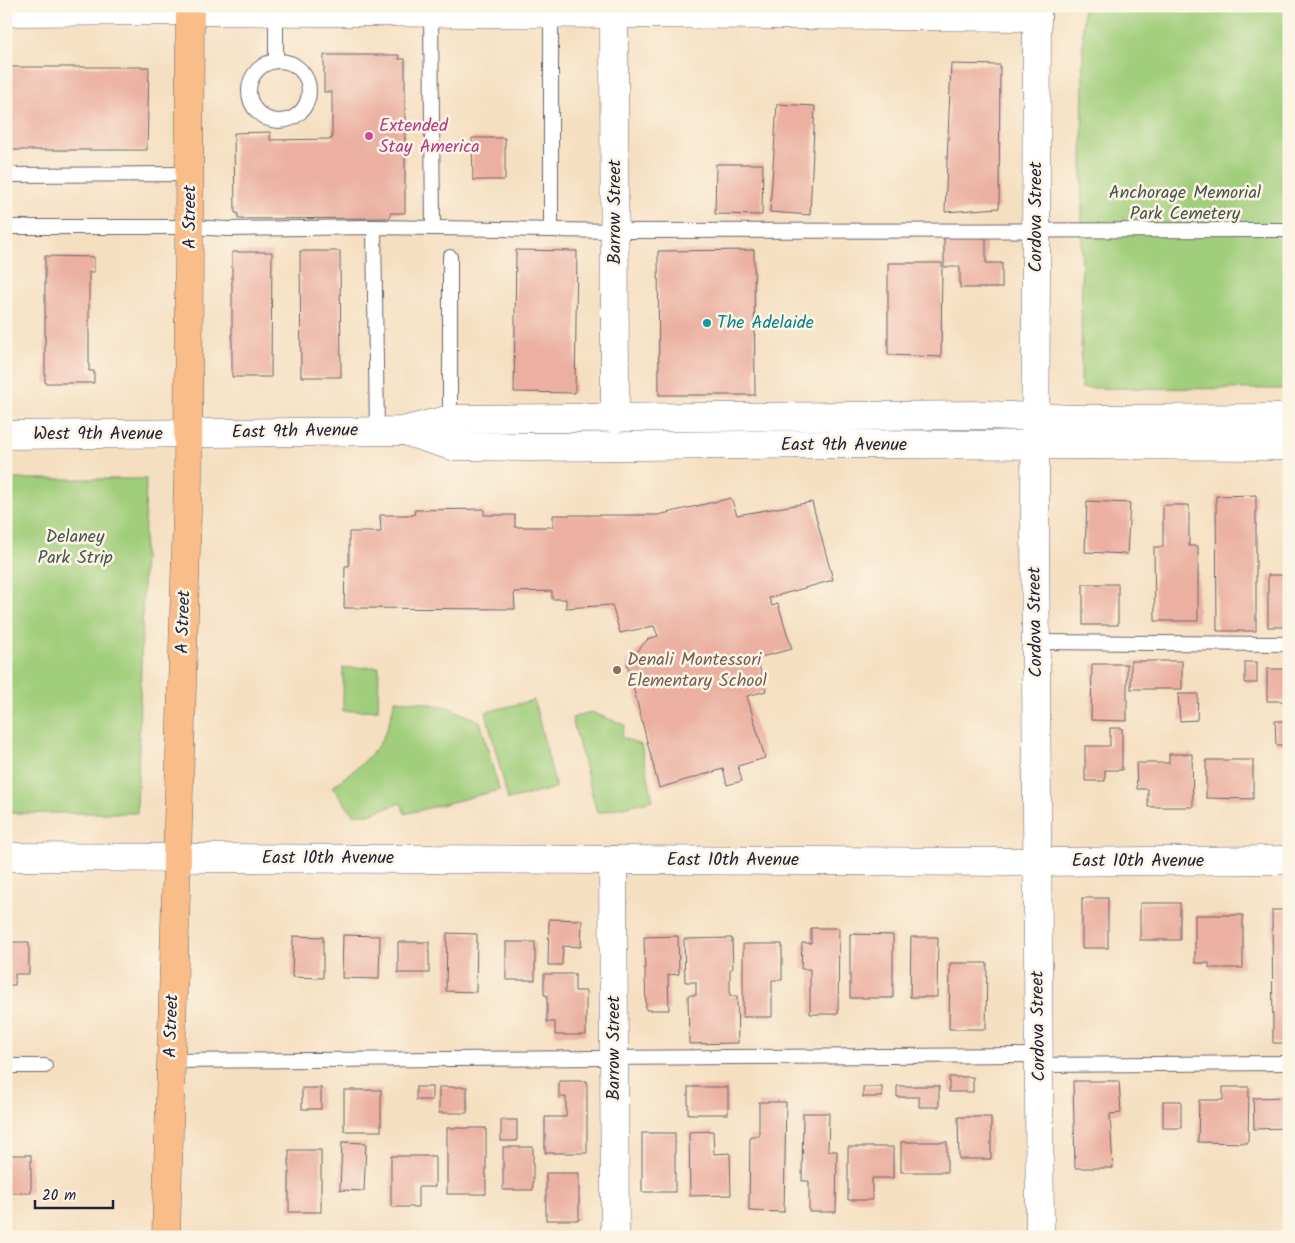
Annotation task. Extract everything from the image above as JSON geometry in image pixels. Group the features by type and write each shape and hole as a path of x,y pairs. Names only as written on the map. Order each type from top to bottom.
{"main road":[{"name":"A Street","path":"166,1237 189,433 190,9"}],"street":[{"path":"6,12 190,9 276,12 551,13 614,10 1037,12"},
{"name":"Barrow Street","path":"614,10 615,419"},
{"name":"Cordova Street","path":"1037,12 1035,446 1040,1237"},
{"name":"East 9th Avenue","path":"189,433 389,431 450,420 978,415 1076,419 1289,418"},
{"name":"East 9th Avenue","path":"389,431 451,446 827,444 1289,446"},
{"name":"West 9th Avenue","path":"6,435 189,433"},
{"name":"East 10th Avenue","path":"6,857 1037,862 1289,860"},
{"name":"Barrow Street","path":"613,860 615,1237"}],"lane":[{"path":"276,12 276,61"},
{"path":"432,12 433,228"},
{"path":"551,13 551,230"},
{"path":"276,61 294,64 306,77 309,85 309,94 302,110 286,120 267,118 253,105 250,95 253,76 267,63 276,61"},
{"path":"6,175 190,174"},
{"path":"6,227 190,227 228,229 374,227 615,231 1289,230"},
{"path":"374,227 389,431"},
{"path":"450,257 450,420"},
{"path":"1037,642 1289,644"},
{"path":"171,1061 614,1058 1289,1063"},
{"path":"6,1066 45,1066"}],"green space":[{"name":"Anchorage Memorial Park Cemetery","path":"1083,6 1289,6 1289,389 1081,388"},
{"name":"Delaney Park Strip","path":"6,479 146,479 137,813 6,813"},
{"path":"379,667 378,710 343,711 343,668"},
{"path":"395,700 447,707 480,721 499,790 405,814 401,803 368,814 353,814 332,787 360,765 379,745 387,728"},
{"path":"534,700 556,788 508,800 486,712"},
{"path":"591,712 625,725 621,737 641,745 653,800 597,813 572,718"}],"building":[{"name":"Extended Stay America","path":"324,55 399,55 399,59 405,59 405,213 390,213 390,218 238,219 238,213 235,213 234,133 270,132 270,140 332,139 332,92 324,92"},
{"path":"951,64 1000,65 999,208 945,212"},
{"path":"6,67 149,67 147,150 6,150"},
{"path":"777,104 815,106 810,215 770,212"},
{"path":"472,138 505,138 505,180 473,180"},
{"path":"716,164 763,164 762,215 715,214"},
{"path":"944,237 986,237 986,263 1002,263 1002,288 960,288 960,267 944,267"},
{"path":"516,250 577,251 575,393 514,392"},
{"name":"The Adelaide","path":"754,250 755,395 659,395 658,251"},
{"path":"300,251 340,251 341,377 301,377"},
{"path":"232,252 272,252 271,377 232,377"},
{"path":"45,256 94,257 94,272 89,272 89,371 94,371 94,383 45,383"},
{"path":"888,263 942,263 941,357 888,355"},
{"path":"1256,495 1256,631 1217,631 1216,496"},
{"name":"Denali Montessori Elementary School","path":"731,498 737,515 812,502 833,580 769,598 772,606 778,604 792,649 757,658 766,691 747,696 765,758 738,766 742,781 727,785 723,769 659,788 627,663 648,639 658,636 654,626 620,633 612,605 566,608 566,599 552,599 552,591 514,592 515,609 344,608 345,566 349,566 349,532 381,532 380,515 414,515 415,510 484,509 484,515 515,515 515,527 553,527 553,515 658,515"},
{"path":"1087,501 1130,503 1127,554 1085,552"},
{"path":"1163,505 1189,505 1189,546 1198,546 1198,621 1155,621 1154,547 1163,547"},
{"path":"1268,575 1289,575 1289,627 1268,627"},
{"path":"1083,584 1118,584 1118,625 1083,625"},
{"path":"1131,661 1182,661 1182,689 1131,689"},
{"path":"1245,662 1257,662 1257,683 1245,683"},
{"path":"1092,664 1127,664 1127,721 1091,720"},
{"path":"1267,669 1289,669 1289,701 1267,701"},
{"path":"1178,694 1198,694 1197,720 1180,721"},
{"path":"1275,721 1289,721 1289,745 1276,745"},
{"path":"1110,728 1122,728 1122,770 1105,770 1105,781 1085,781 1085,746 1110,746"},
{"path":"1169,754 1192,754 1193,807 1148,807 1148,789 1137,789 1136,763 1169,763"},
{"path":"1206,760 1253,760 1253,799 1206,798"},
{"path":"1082,898 1108,898 1108,948 1082,948"},
{"path":"1140,903 1180,903 1180,940 1140,940"},
{"path":"1272,910 1289,910 1289,1043 1273,1043"},
{"path":"1195,915 1243,915 1243,968 1209,968 1209,963 1195,963"},
{"path":"549,919 582,920 581,947 563,946 562,965 548,965"},
{"path":"811,928 839,928 838,1014 810,1014 810,969 801,969 802,943 811,943"},
{"path":"447,933 477,934 476,992 446,991"},
{"path":"850,934 893,935 893,998 850,998"},
{"path":"343,935 380,936 379,979 342,978"},
{"path":"293,936 323,937 323,978 292,977"},
{"path":"678,936 679,974 668,975 669,1010 646,1010 644,937"},
{"path":"911,937 938,937 937,997 910,997"},
{"path":"732,938 733,968 730,970 730,996 737,996 738,1043 689,1044 688,995 696,995 696,982 685,982 684,939"},
{"path":"6,942 29,942 29,974 15,974 15,985 6,985"},
{"path":"398,942 429,942 429,973 398,973"},
{"path":"506,942 535,942 535,980 506,980"},
{"path":"743,944 782,944 782,980 772,980 772,1017 743,1017"},
{"path":"950,963 987,963 986,1029 949,1029"},
{"path":"544,974 575,974 575,991 586,991 586,1035 555,1035 555,1022 547,1022 547,995 544,995"},
{"path":"6,1013 9,1013 9,1045 6,1045"},
{"path":"949,1077 973,1077 973,1092 949,1092"},
{"path":"559,1081 587,1081 587,1153 545,1153 545,1117 566,1117 566,1097 559,1097"},
{"path":"1073,1081 1119,1081 1121,1113 1110,1114 1113,1168 1075,1168"},
{"path":"897,1086 939,1086 939,1107 919,1107 919,1097 897,1097"},
{"path":"416,1087 432,1087 432,1100 416,1100"},
{"path":"439,1087 467,1087 467,1113 439,1113"},
{"path":"688,1087 728,1087 728,1114 688,1114"},
{"path":"863,1087 882,1087 882,1097 863,1097"},
{"path":"1223,1087 1249,1087 1248,1143 1198,1142 1199,1100 1223,1100"},
{"path":"302,1088 321,1088 321,1109 302,1109"},
{"path":"344,1090 381,1090 381,1131 344,1131"},
{"path":"1289,1097 1289,1128 1254,1129 1253,1098"},
{"path":"1163,1101 1181,1101 1181,1128 1163,1128"},
{"path":"759,1102 786,1102 784,1212 749,1211 750,1136 759,1136"},
{"path":"803,1113 829,1113 828,1151 837,1151 836,1212 809,1212 809,1181 802,1181"},
{"path":"958,1117 991,1117 991,1159 959,1159"},
{"path":"501,1120 517,1120 517,1141 501,1141"},
{"path":"447,1128 486,1128 486,1194 447,1194"},
{"path":"713,1131 714,1154 730,1153 731,1195 690,1196 689,1132"},
{"path":"642,1133 675,1133 675,1192 642,1192"},
{"path":"342,1142 366,1143 364,1191 340,1190"},
{"path":"901,1142 947,1142 947,1172 901,1172"},
{"path":"503,1147 533,1147 533,1190 503,1190"},
{"path":"848,1147 893,1147 893,1178 872,1178 872,1200 848,1200"},
{"path":"289,1150 321,1150 321,1212 289,1212"},
{"path":"6,1155 31,1155 31,1193 6,1193"},
{"path":"391,1156 435,1156 435,1187 418,1187 418,1207 391,1207"},
{"path":"546,1173 579,1173 579,1220 546,1220"}],"place":[{"name":"Extended Stay America","path":"369,136"},
{"name":"The Adelaide","path":"707,323"},
{"name":"Denali Montessori Elementary School","path":"617,670"}]}
